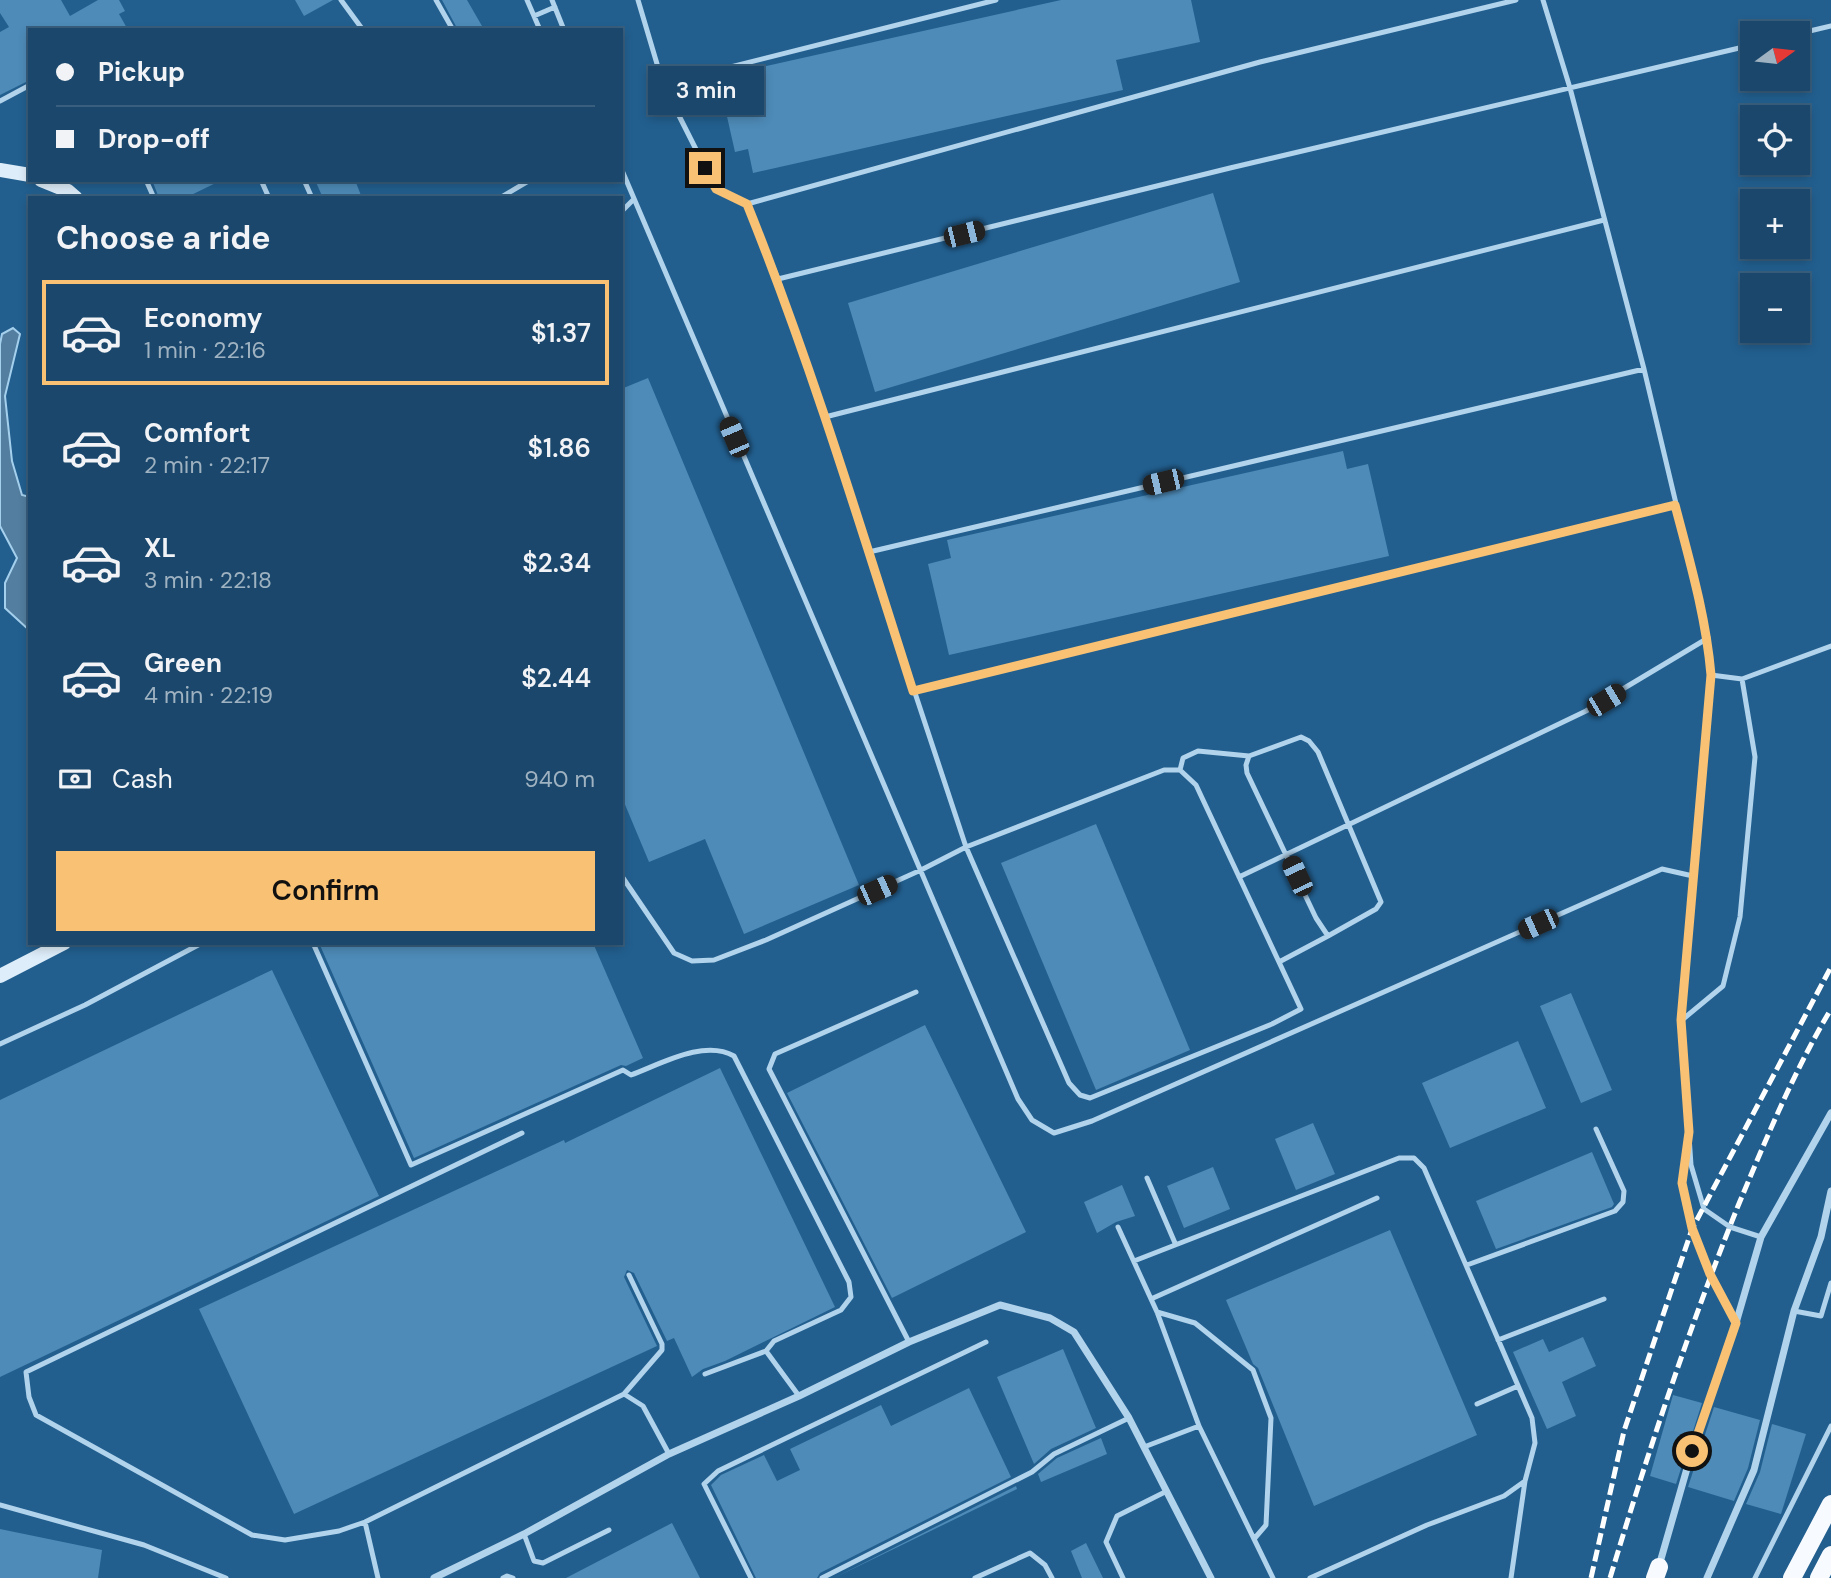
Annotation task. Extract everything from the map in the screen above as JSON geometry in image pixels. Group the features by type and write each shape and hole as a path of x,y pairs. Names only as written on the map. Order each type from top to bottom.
{"main road":[{"path":"1792,1578 1831,1504"},
{"path":"1820,1576 1831,1555"}],"street":[{"path":"0,170 28,175"},
{"path":"46,182 74,196"},
{"path":"0,976 60,945"},
{"path":"1657,1572 1692,1451 1762,1237 1831,1113"},
{"path":"1707,1578 1754,1470 1794,1311 1821,1237 1831,1191"},
{"path":"434,1578 524,1534 669,1454 799,1396 909,1342 999,1305 1050,1318 1074,1332 1129,1418 1211,1578"}],"lane":[{"path":"341,0 362,28"},
{"path":"436,0 452,28"},
{"path":"527,0 539,28"},
{"path":"552,0 563,28"},
{"path":"638,0 663,83 716,189 747,204 1260,62 1516,0"},
{"path":"663,83 996,0"},
{"path":"1543,0 1570,88 1644,369 1708,638 1711,675 1681,1020 1691,1165 1704,1209 1730,1227 1762,1237"},
{"path":"534,16 555,7"},
{"path":"1810,31 1831,26"},
{"path":"778,279 1230,168 1740,48"},
{"path":"0,101 28,86"},
{"path":"623,173 1018,1099 1032,1120 1054,1133 1092,1121 1662,869 1693,876"},
{"path":"503,196 527,182"},
{"path":"623,210 634,199"},
{"path":"623,878 674,953 692,961 714,960 766,940 966,847 1164,770 1180,770 1196,785 1301,1009 1272,1024 1090,1098 1080,1096 1069,1083 966,847 778,279 747,204"},
{"path":"825,418 1604,220"},
{"path":"869,552 1644,369"},
{"path":"913,691 1675,505"},
{"path":"1239,877 1586,711 1708,638"},
{"path":"1711,675 1742,679 1831,646"},
{"path":"1681,1020 1723,986 1740,917 1755,757 1742,679"},
{"path":"1180,770 1183,758 1198,751 1249,756 1301,737 1309,741 1318,752 1381,902 1376,909 1279,962"},
{"path":"1249,756 1245,765 1247,773 1328,936"},
{"path":"0,1044 85,1005 198,945"},
{"path":"314,945 411,1165 623,1070 631,1074 704,1049 722,1049 734,1056 849,1282 851,1297 841,1310 774,1341 766,1351 705,1374"},
{"path":"909,1342 769,1069 775,1054 916,992"},
{"path":"1467,1265 1615,1210 1623,1202 1624,1191 1595,1129"},
{"path":"1689,1132 1682,1183 1692,1228 1710,1274 1736,1323"},
{"path":"522,1133 26,1372 29,1397 36,1415 252,1535 285,1540 339,1531 365,1522 624,1394 662,1350 662,1344 629,1275"},
{"path":"1134,1261 1399,1158 1413,1158 1424,1168 1532,1418 1535,1443 1525,1481 1511,1578"},
{"path":"1147,1178 1175,1243"},
{"path":"1151,1300 1377,1198"},
{"path":"1118,1227 1157,1312 1199,1426 1273,1578"},
{"path":"1821,1316 1831,1283"},
{"path":"1498,1340 1604,1299"},
{"path":"1794,1311 1821,1316 1831,1314"},
{"path":"1157,1312 1195,1323 1252,1370 1271,1418 1266,1525 1254,1539"},
{"path":"751,1578 704,1484 718,1471 986,1342"},
{"path":"766,1351 799,1396"},
{"path":"1477,1404 1518,1386"},
{"path":"624,1394 642,1406 669,1454"},
{"path":"822,1578 1032,1472 1054,1454 1129,1418"},
{"path":"1144,1447 1199,1426"},
{"path":"1755,1578 1831,1426"},
{"path":"1310,1578 1427,1525 1504,1496 1525,1481"},
{"path":"1123,1578 1106,1542 1117,1516 1167,1491"},
{"path":"0,1505 144,1545 226,1578"},
{"path":"365,1522 378,1578"},
{"path":"524,1534 534,1561 543,1563 609,1531"},
{"path":"975,1578 1030,1552 1045,1565 1052,1578"},
{"path":"199,1578 200,1568"},
{"path":"503,1578 513,1578"}],"water":[{"path":"13,328 20,334 5,396 12,461 22,495 28,496 28,629 5,608 5,583 17,558 0,526 2,334"}],"building":[{"path":"0,0 61,0 70,16 98,0 119,0 125,11 119,14 127,28 28,28 28,81 0,95 0,32 9,27 0,13"},
{"path":"295,0 333,0 304,16"},
{"path":"442,0 467,0 482,26 457,28"},
{"path":"1061,0 1191,0 1200,42 1116,60 1123,90 753,173 748,149 735,152 721,90 734,87 731,74"},
{"path":"153,182 218,182 189,196 158,196"},
{"path":"316,182 356,182 361,196 322,196"},
{"path":"1213,193 1240,282 875,392 848,303"},
{"path":"648,378 859,885 744,934 705,839 649,862 623,800 623,388"},
{"path":"1343,451 1347,469 1368,464 1389,556 949,655 928,564 951,558 947,540"},
{"path":"1096,824 1190,1050 1096,1090 1001,863"},
{"path":"320,945 594,945 643,1058 626,1066 621,1065 414,1158"},
{"path":"272,970 379,1196 0,1377 0,1100"},
{"path":"1571,993 1612,1090 1581,1103 1540,1006"},
{"path":"925,1025 1026,1232 892,1298 787,1093"},
{"path":"1518,1041 1546,1108 1450,1148 1422,1083"},
{"path":"720,1068 835,1307 725,1361 703,1369 692,1377 674,1338 667,1341 634,1273 627,1270 624,1277 657,1346 294,1514 199,1309 564,1140 565,1143"},
{"path":"1313,1123 1335,1174 1296,1190 1275,1139"},
{"path":"1592,1152 1614,1204 1612,1207 1496,1249 1476,1201"},
{"path":"1213,1167 1230,1209 1184,1228 1167,1186"},
{"path":"1122,1185 1135,1216 1116,1222 1097,1233 1084,1202"},
{"path":"1390,1230 1477,1435 1314,1506 1258,1368 1253,1364 1226,1300"},
{"path":"1583,1337 1596,1366 1562,1382 1576,1416 1547,1429 1513,1352 1543,1339 1549,1352"},
{"path":"1063,1349 1096,1428 1051,1449 1034,1464 997,1377"},
{"path":"969,1388 1011,1477 820,1573 817,1578 756,1578 711,1485 721,1475 764,1455 777,1481 800,1470 790,1449 881,1405 891,1426"},
{"path":"1673,1395 1702,1403 1676,1484 1650,1476"},
{"path":"1714,1407 1760,1420 1748,1468 1734,1501 1688,1487"},
{"path":"1772,1424 1806,1434 1781,1514 1746,1504 1760,1472"},
{"path":"1101,1438 1107,1454 1041,1482 1038,1474 1057,1458"},
{"path":"1016,1486 1017,1489 834,1578"},
{"path":"672,1523 700,1578 566,1578"},
{"path":"0,1529 102,1550 98,1578 0,1578"},
{"path":"1086,1543 1103,1578 1082,1578 1071,1551"}],"railway":[{"path":"1591,1578 1624,1431 1692,1229 1831,967"},
{"path":"1610,1578 1670,1390 1720,1252 1781,1106 1831,1009"}],"route":[{"path":"705,168 716,189 747,204 778,279 913,691 1675,505 1700,597 1708,638 1711,675 1681,1020 1689,1132 1682,1183 1692,1228 1710,1274 1736,1323 1692,1451"}]}
